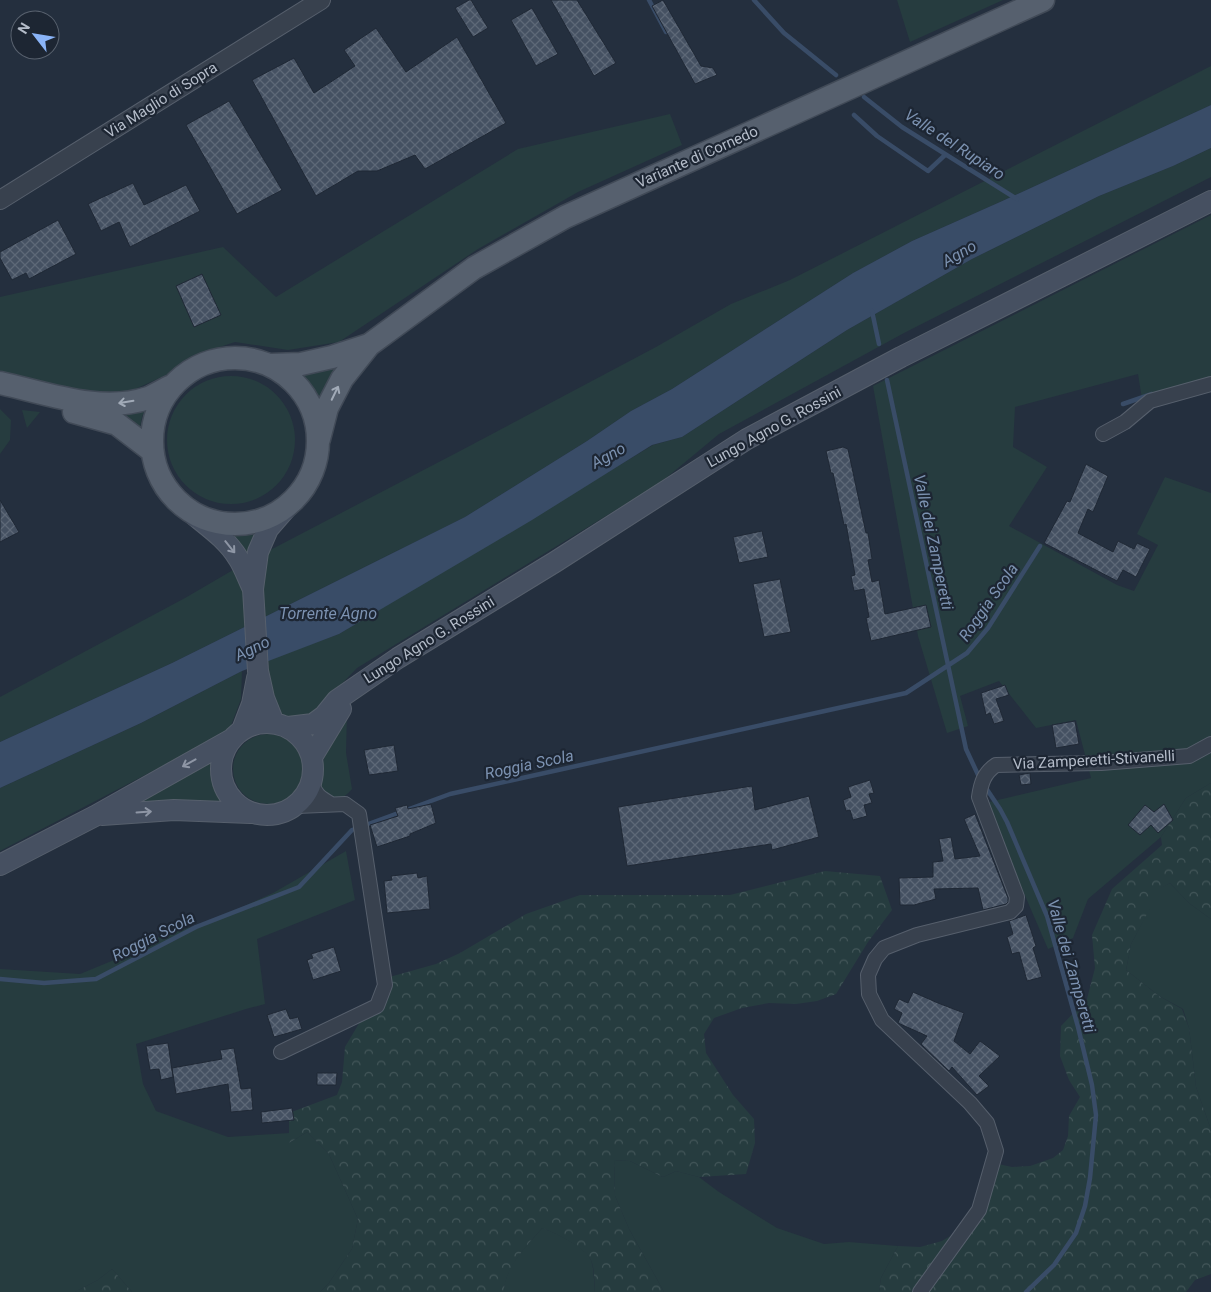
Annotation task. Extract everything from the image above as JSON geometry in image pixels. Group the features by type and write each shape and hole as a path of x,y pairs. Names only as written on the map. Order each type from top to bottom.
{"main road":[{"name":"Variante di Cornedo","path":"369,344 474,268 565,217 1043,0"},
{"name":"Lungo Agno G. Rossini","path":"0,865 95,816 252,725 312,724 324,716 337,700 401,656 555,562 747,439 901,357 1211,201"},
{"path":"272,366 301,364 332,357 369,344"},
{"path":"251,813 238,806 227,794 222,780 221,765 224,750 237,734 258,701 253,590 258,552 268,529 305,487 315,464 327,408 342,379 369,344"},
{"path":"0,383 92,404 109,404 148,398 172,386 193,368 218,359 246,358 272,366 290,378 305,396 315,416 319,439"},
{"path":"172,386 159,405 152,427 151,450 158,476 173,498 220,536 231,548 239,559 253,590"},
{"path":"0,395 93,416 117,424 151,450"},
{"path":"194,515 217,523 242,525 267,519 288,506"},
{"name":"Lungo Agno G. Rossini","path":"312,757 356,687"},
{"path":"258,701 281,725 303,740 312,757 314,769 312,782 307,793 297,806"},
{"name":"Lungo Agno G. Rossini","path":"95,816 174,810 251,813 267,816 282,814 297,806"}],"street":[{"name":"Via Maglio di Sopra","path":"0,200 321,0"},
{"path":"1103,434 1125,422 1150,401 1211,384"},
{"name":"Via Zamperetti-Stivanelli","path":"920,1292 979,1210 996,1151 987,1124 970,1103 882,1020 869,994 868,975 875,959 884,948 918,935 1010,912 1016,906 1017,898 979,797 981,782 989,770 996,765 1101,763 1189,756 1211,744"},
{"path":"312,782 313,789 319,797 331,804"},
{"path":"281,1052 378,1006 385,985 359,814 346,804 297,806"}],"green space":[{"path":"897,0 1003,0 910,42"},
{"path":"1211,66 1211,105 912,241 853,273 672,389 631,411 587,441 465,517 172,663 0,742 0,697 185,598 245,563 226,534 258,529 251,560 656,347 731,304 790,280"},
{"path":"670,114 682,145 578,192 478,249 339,342 288,350 235,342 192,356 166,375 131,391 100,395 0,372 0,297 223,247 276,297 518,149"},
{"path":"1211,148 1211,177 904,333 719,434 660,483 357,668 329,697 317,713 297,720 279,714 271,697 268,660 339,634 653,445 682,437 847,330 972,259 1099,196 1173,166"},
{"path":"1211,215 1211,381 1142,399 1138,374 1015,407 1013,447 1047,467 1009,526 1117,585 1134,591 1158,545 1137,534 1165,477 1211,493 1211,783 1186,798 1161,837 1088,899 1073,938 1048,949 985,803 1091,778 1076,720 1036,728 999,681 960,696 968,726 947,733 918,636 873,386"},
{"path":"348,356 319,403 310,384 293,370"},
{"path":"231,376 244,377 256,381 267,386 277,394 285,404 290,415 294,427 294,453 290,465 285,476 277,486 267,494 256,499 244,503 231,504 218,503 206,499 195,494 185,486 177,476 172,465 168,453 167,440 168,427 172,415 177,404 185,394 195,386 206,381 218,377"},
{"path":"148,402 139,432 101,410"},
{"path":"0,409 11,420 10,440 0,454"},
{"path":"22,410 40,412 27,428"},
{"path":"242,671 241,699 229,731 0,851 0,788 141,723"},
{"path":"347,713 346,753 352,789 341,798 333,798 321,790 322,769 327,750"},
{"path":"268,734 281,737 293,744 300,756 303,769 300,782 293,794 281,801 268,804 255,801 243,794 236,782 233,769 236,756 243,744 255,737"},
{"path":"212,757 212,784 223,805 117,807"},
{"path":"1211,783 1211,919 1189,903 1170,883 1161,888 1131,944 1126,970 1159,996 1182,1009 1189,1028 1196,1087 1211,1130 1211,1274 1195,1280 1186,1292 879,1292 881,1278 898,1246 920,1247 942,1241 965,1227 998,1164 1012,1167 1030,1166 1053,1158 1063,1150 1068,1136 1069,1116 1080,1097 1069,1080 1060,1056 1061,1026 1087,999 1095,968 1092,935 1112,889 1162,845 1161,837 1186,798"},
{"path":"346,851 355,900 257,939 265,1004 136,1044 143,1084 156,1111 228,1137 289,1133 289,1143 307,1132 329,1154 358,1219 352,1249 329,1283 320,1292 132,1292 112,1269 98,1280 75,1292 0,1292 0,969 80,974 114,960 161,936 213,920 273,893"},
{"path":"825,871 880,876 892,910 868,942 836,994 817,1001 796,1004 769,1003 742,1008 714,1018 704,1034 706,1053 733,1095 754,1119 755,1143 746,1174 699,1177 676,1171 663,1177 630,1161 614,1160 615,1196 629,1229 664,1292 595,1292 593,1268 588,1255 569,1241 542,1228 512,1266 505,1283 504,1292 320,1292 329,1283 352,1249 358,1219 329,1154 307,1132 289,1143 289,1113 337,1095 342,1082 345,1047 386,978 436,964 460,953 526,914 580,895 730,895"},
{"path":"1170,883 1189,903 1211,919 1211,1130 1196,1087 1189,1028 1183,1009 1159,996 1126,970 1131,944 1160,888"},
{"path":"614,1160 630,1161 663,1177 676,1171 699,1177 719,1192 777,1228 824,1244 849,1242 898,1246 881,1278 879,1292 664,1292 629,1229 615,1196"},
{"path":"542,1228 569,1241 588,1255 593,1267 595,1292 504,1292 507,1274 523,1250"},
{"path":"112,1269 132,1292 75,1292 98,1280"}],"water":[{"name":"Torrente Agno","path":"1211,105 1211,148 1173,166 1099,196 972,259 847,330 682,437 652,445 532,520 339,634 242,671 141,723 0,788 0,742 172,663 465,517 587,441 631,411 672,389 853,273 912,241"}],"building":[{"path":"471,0 488,28 473,37 455,8"},
{"path":"551,0 577,0 616,63 594,76"},
{"path":"663,0 701,66 713,68 717,75 695,84 652,6"},
{"path":"532,8 558,54 536,66 511,20"},
{"path":"376,28 406,72 457,37 506,123 425,169 415,155 377,171 358,171 316,196 252,80 294,58 314,93 355,66 344,50"},
{"path":"229,101 282,190 237,214 186,125"},
{"path":"133,183 144,205 186,185 200,211 130,247 119,222 101,231 88,204"},
{"path":"58,220 76,254 29,279 26,273 12,280 0,258 0,252"},
{"path":"202,274 221,315 194,327 176,286"},
{"path":"843,447 848,449 866,533 868,533 872,559 868,560 872,582 879,580 885,614 926,605 931,627 871,641 866,618 869,617 864,589 854,591 851,576 855,575 846,524 844,525 833,473 831,473 826,451"},
{"path":"1086,464 1108,476 1093,512 1088,509 1078,533 1113,552 1118,541 1134,549 1137,543 1150,549 1136,577 1123,570 1117,581 1044,543 1067,501 1070,502"},
{"path":"0,500 19,532 0,542"},
{"path":"762,531 768,557 739,563 733,537"},
{"path":"780,579 791,632 764,637 753,584"},
{"path":"1005,685 1009,695 996,699 1004,721 994,724 990,713 986,715 981,693"},
{"path":"1075,721 1079,744 1056,748 1052,725"},
{"path":"394,745 398,771 369,775 364,750"},
{"path":"1030,773 1031,784 1021,785 1019,775"},
{"path":"870,780 874,793 869,794 872,803 864,805 867,816 853,820 850,810 846,811 843,800 851,797 848,787"},
{"path":"752,786 755,810 809,796 819,837 772,850 771,844 627,866 618,807"},
{"path":"431,804 436,823 410,834 410,836 377,847 370,825 398,816 395,808 407,805 408,809"},
{"path":"1164,804 1173,820 1158,833 1151,825 1140,835 1128,825 1145,805 1154,812"},
{"path":"975,814 1008,902 983,910 978,888 934,889 936,899 914,905 900,905 899,878 933,877 933,862 943,861 939,839 951,837 955,859 980,856 964,819"},
{"path":"417,873 418,878 427,876 430,909 387,913 384,881 392,880 391,876"},
{"path":"1026,915 1036,946 1033,948 1042,977 1027,981 1019,952 1012,954 1007,937 1013,934 1009,921"},
{"path":"334,947 341,971 313,980 307,960 313,958 311,954"},
{"path":"913,992 964,1013 954,1041 970,1054 980,1041 1000,1056 979,1076 989,1086 977,1095 952,1067 949,1071 921,1044 927,1036 898,1023 902,1013 894,1009 899,999 908,1003"},
{"path":"286,1009 290,1019 298,1017 302,1029 274,1037 267,1015"},
{"path":"168,1043 173,1077 161,1080 159,1069 150,1070 146,1046"},
{"path":"234,1048 241,1089 251,1088 253,1110 231,1112 228,1084 176,1094 172,1068 222,1059 220,1050"},
{"path":"317,1073 337,1073 336,1085 317,1085"},
{"path":"292,1108 294,1120 262,1123 261,1112"}],"waterway":[{"path":"649,0 666,32"},
{"name":"Valle del Rupiaro","path":"754,0 784,33 836,75"},
{"name":"Valle del Rupiaro","path":"864,97 902,127 1017,199"},
{"path":"854,115 877,136 928,171 945,155"},
{"name":"Valle dei Zamperetti","path":"872,311 879,344"},
{"name":"Valle dei Zamperetti","path":"887,380 966,749 980,779"},
{"name":"Roggia Scola","path":"1123,404 1152,394"},
{"name":"Roggia Scola","path":"0,979 44,983 96,979 196,927 299,887 352,830 450,794 906,693 967,653 988,628 1040,546"},
{"name":"Valle dei Zamperetti","path":"984,785 1007,822 1047,916 1078,1027 1092,1085 1096,1115 1090,1178 1085,1206 1076,1233 1054,1265 1026,1292"}],"water label":[{"name":"Agno","path":"959,253"},
{"name":"Agno","path":"608,455"},
{"name":"Agno","path":"252,648"}]}
